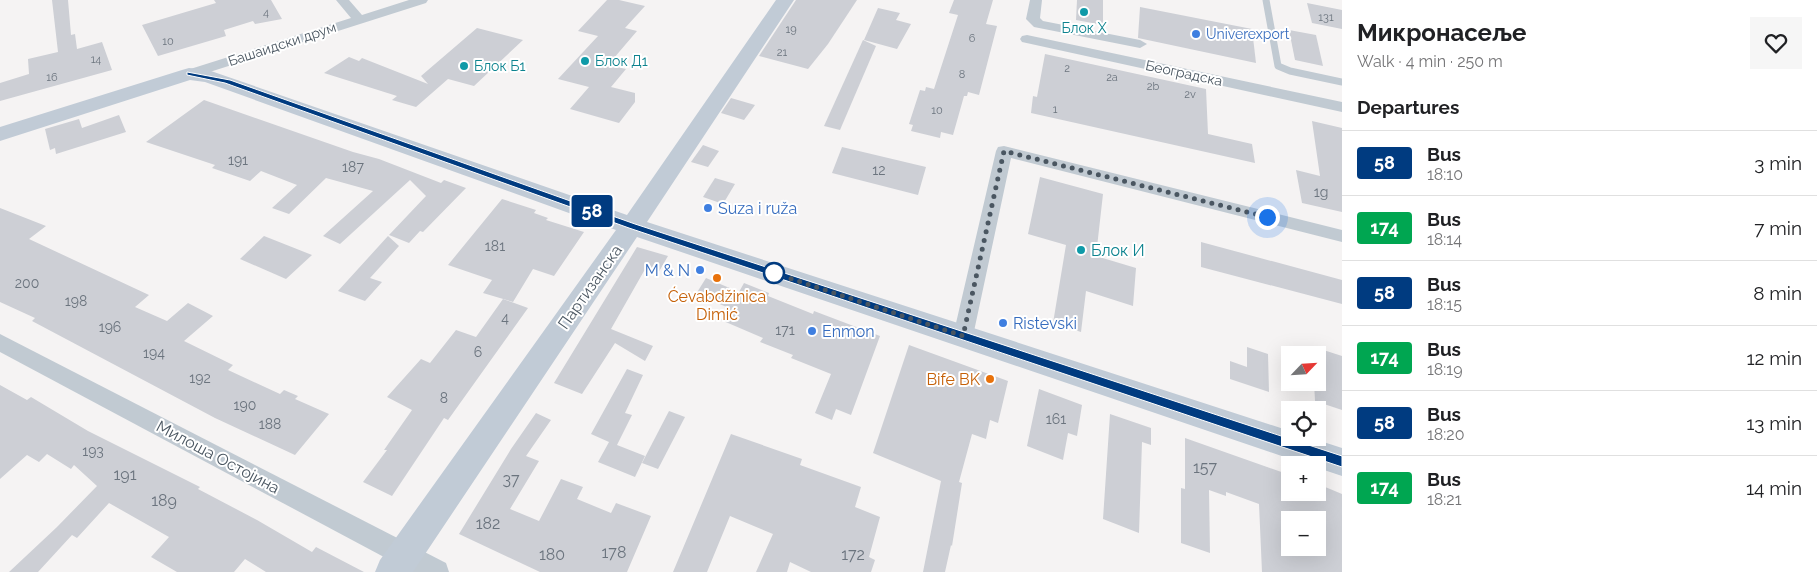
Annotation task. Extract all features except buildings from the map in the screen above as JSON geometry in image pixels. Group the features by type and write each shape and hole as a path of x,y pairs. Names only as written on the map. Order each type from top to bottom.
{"main road":[{"name":"Партизанска","path":"632,226 784,0"}],"street":[{"path":"342,0 358,19"},
{"name":"Башаидски друм","path":"0,134 422,0"},
{"path":"1036,0 1032,15 1033,19 1040,24 1140,44"},
{"name":"Београдска","path":"1342,94 1028,34 1342,107"},
{"path":"189,74 227,82 632,226 1342,462"},
{"path":"963,336 1004,151 1342,236"},
{"name":"Партизанска","path":"398,563 632,226"},
{"name":"Милоша Остојина","path":"0,342 398,563 437,572"}],"lane":[{"path":"1266,0 1278,66 1290,72 1342,82"}],"bus line":[{"name":"58","path":"189,74 208,76 227,82 632,226 1342,462"}],"place":[{"name":"Блок Х","path":"1084,12"},
{"name":"Univerexport","path":"1196,34"},
{"name":"Блок Д1","path":"585,61"},
{"name":"Блок Б1","path":"464,66"},
{"name":"Suza i ruža","path":"708,208"},
{"name":"Блок И","path":"1081,250"},
{"name":"M & N","path":"700,270"},
{"name":"Ćevabdžinica Dimić","path":"717,278"},
{"name":"Ristevski","path":"1003,323"},
{"name":"Enmon","path":"812,331"},
{"name":"Bife BK","path":"990,379"}],"route":[{"path":"774,273 963,336 1004,151 1267,217"}]}
